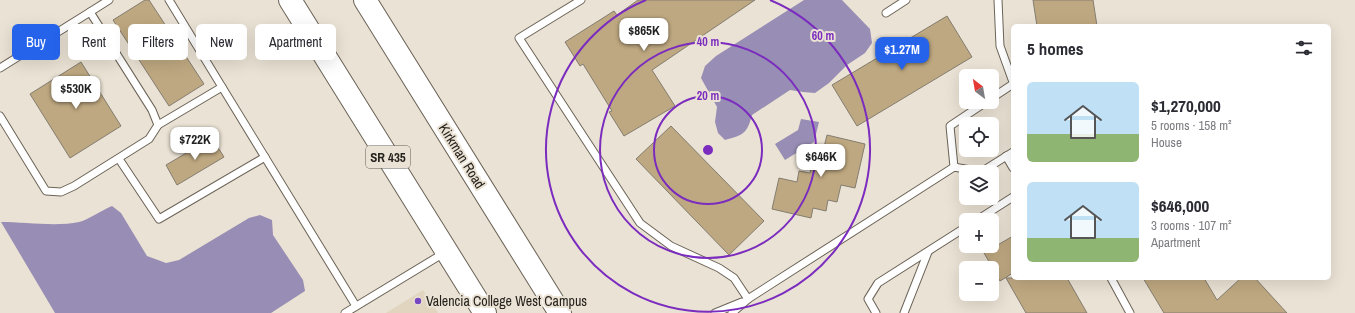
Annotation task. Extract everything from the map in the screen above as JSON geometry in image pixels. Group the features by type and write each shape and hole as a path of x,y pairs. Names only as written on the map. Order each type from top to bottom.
{"main road":[{"name":"SR 435","path":"290,0 485,313"},
{"name":"Kirkman Road","path":"365,0 560,313"}],"lane":[{"path":"0,68 110,0"},
{"path":"169,0 356,306"},
{"path":"580,0 519,38 640,223 671,246 719,268 734,278 748,299"},
{"path":"886,13 906,0"},
{"path":"998,0 1000,46 1011,77"},
{"path":"90,12 152,110 158,125"},
{"path":"999,93 1011,84"},
{"path":"0,116 46,191 61,192 74,186 149,139 158,125 222,87"},
{"path":"954,167 950,126 976,109"},
{"path":"732,313 748,299 954,167 981,172 1011,153"},
{"path":"1006,156 1011,165"},
{"path":"119,158 159,219 264,157"},
{"path":"988,213 1011,199"},
{"path":"876,313 868,300 878,283 959,231"},
{"path":"345,313 446,251"},
{"path":"904,313 928,251"},
{"path":"1112,280 1130,313"},
{"path":"715,313 748,299"}],"shaded area":[{"path":"804,0 842,0 870,29 872,43 865,53 847,65 829,83 815,93 790,90 752,115 746,130 743,133 725,140 718,133 715,122 717,107 701,78 705,66 716,56"},
{"path":"801,119 819,122 814,142 785,160 775,144 798,130"},
{"path":"112,206 121,213 147,256 166,263 179,260 249,218 260,215 272,220 273,235 303,280 305,291 271,313 55,313 1,222 61,224 79,222"},
{"name":"Valencia College West Campus","path":"423,290 438,313 386,313"}],"building":[{"path":"145,0 149,0 165,24 128,24 128,43 120,31 120,24 116,24 113,20"},
{"path":"638,0 755,0 652,70 675,106 624,136 609,112 612,111 583,64 580,66 565,42 614,11 617,15"},
{"path":"1033,0 1093,0 1097,24 1037,24"},
{"path":"947,16 972,57 857,126 832,85"},
{"path":"139,60 188,60 204,84 169,106"},
{"path":"81,62 121,126 70,158 30,94"},
{"path":"671,126 764,221 729,255 636,159"},
{"path":"827,135 865,144 855,188 841,185 837,202 828,200 826,211 813,208 811,218 772,209 779,178 797,182 799,171 810,173 817,146 824,147"},
{"path":"212,138 224,157 177,185 166,165"},
{"path":"1011,237 1011,274 1000,281 999,261 989,261 984,253 999,253 999,244"},
{"path":"1006,278 1011,278 1011,280 1068,280 1087,313 1026,313"},
{"path":"1144,280 1205,280 1217,300 1239,280 1257,280 1287,313 1164,313"}],"place":[{"name":"Valencia College West Campus","path":"418,301"}]}
